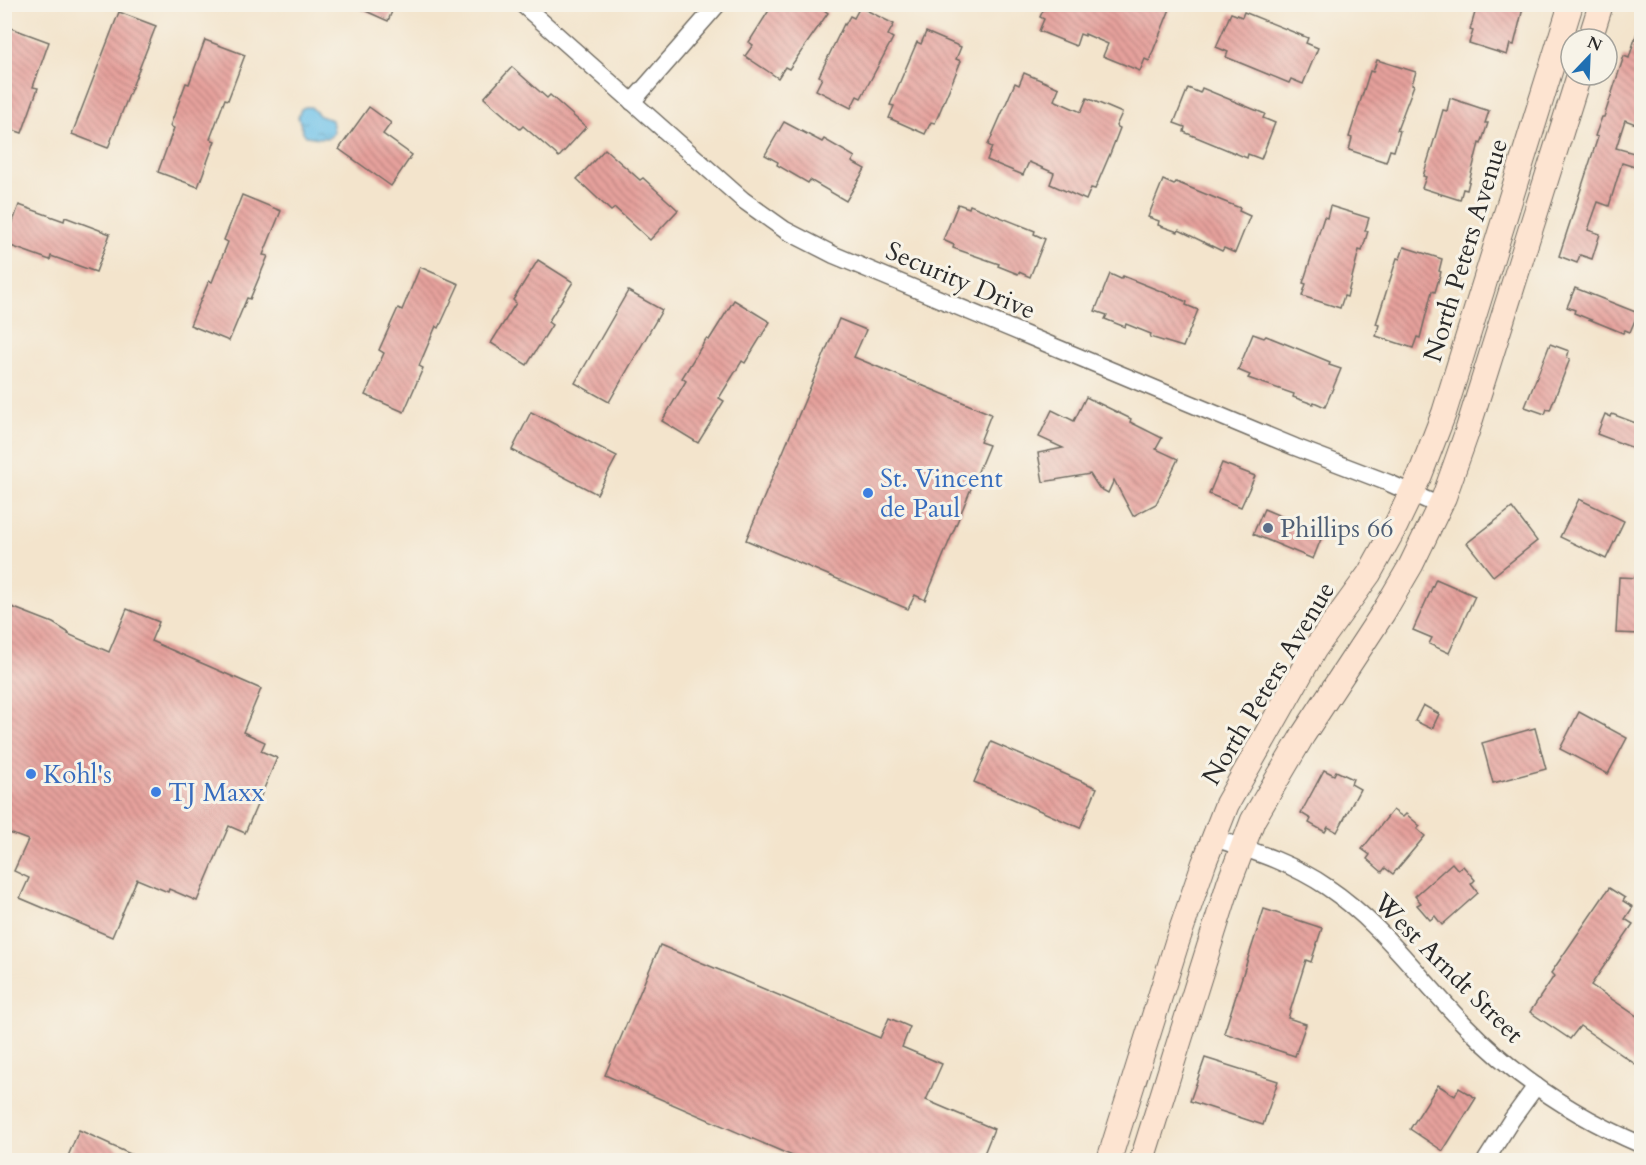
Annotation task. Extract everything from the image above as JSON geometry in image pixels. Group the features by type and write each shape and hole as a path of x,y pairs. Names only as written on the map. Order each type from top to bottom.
{"main road":[{"name":"North Peters Avenue","path":"1109,1161 1178,939 1227,804 1314,650 1369,574 1411,494 1444,413 1571,4"},
{"path":"1594,27 1601,4"},
{"path":"1142,1161 1229,883 1253,820 1303,735 1383,613 1411,565 1440,506 1466,435 1575,87"}],"street":[{"name":"Security Drive","path":"522,4 743,200 785,230 815,246 1440,506"},
{"path":"632,102 718,4"},
{"name":"West Arndt Street","path":"1214,838 1293,867 1327,887 1352,905 1380,932 1479,1038 1536,1086 1584,1117 1641,1145"},
{"path":"1486,1161 1536,1086"}],"water":[{"path":"311,107 320,116 332,120 334,132 330,137 306,136 298,117 301,109"}],"building":[{"path":"350,4 395,4 388,21"},
{"path":"773,4 826,4 823,9 828,13 789,69 785,67 778,78 745,56 753,45 749,42"},
{"path":"1046,4 1172,4 1149,61 1145,59 1140,71 1103,56 1108,44 1085,34 1085,36 1080,34 1076,46 1039,31 1044,19 1040,17"},
{"path":"1480,4 1524,4 1514,45 1510,44 1507,55 1469,43 1473,31 1470,30 1476,9 1478,10"},
{"path":"860,7 894,24 888,35 893,38 861,98 857,96 851,108 816,90 822,78 819,76 844,24 850,16 854,18"},
{"path":"119,12 156,26 108,148 72,134"},
{"path":"1244,12 1308,38 1306,43 1318,48 1303,84 1291,79 1289,83 1226,57 1228,52 1216,47 1231,13 1242,17"},
{"path":"11,28 49,42 33,87 38,88 22,133 4,127 4,45"},
{"path":"1638,29 1641,29 1641,126 1625,120 1616,148 1641,155 1641,169 1622,163 1609,206 1598,202 1588,230 1600,234 1592,259 1580,255 1577,263 1559,256 1598,137 1595,136 1614,87 1619,87 1619,71 1624,56 1629,58"},
{"path":"926,32 961,47 956,59 961,61 935,123 931,122 925,134 889,118 894,106 890,105 917,42 921,44"},
{"path":"205,40 245,55 210,139 215,141 198,187 158,172 174,128 170,126"},
{"path":"1377,60 1416,72 1412,84 1414,85 1397,130 1400,131 1394,151 1390,150 1386,162 1349,150 1352,138 1349,137 1370,71 1373,72"},
{"path":"512,67 547,98 550,95 586,127 559,157 523,126 520,129 484,98"},
{"path":"1024,73 1059,88 1054,100 1081,112 1087,98 1122,113 1116,126 1120,128 1110,154 1095,189 1091,188 1086,200 1050,184 1054,173 1029,162 1023,175 987,160 992,147 988,145 1015,83 1019,85"},
{"path":"1188,88 1200,93 1202,88 1265,114 1263,118 1275,123 1261,159 1248,154 1247,158 1184,132 1185,127 1174,123"},
{"path":"1450,98 1489,111 1485,123 1488,123 1481,144 1479,143 1467,190 1463,189 1460,200 1422,188 1426,177 1423,176 1443,110 1447,111"},
{"path":"369,107 391,123 383,134 412,155 391,186 339,149"},
{"path":"784,122 822,142 824,139 855,157 852,162 865,169 846,201 810,180 808,183 777,165 778,162 765,155"},
{"path":"605,149 640,180 643,178 678,210 650,240 615,208 611,211 577,179"},
{"path":"1163,180 1174,185 1176,182 1240,208 1239,211 1250,216 1235,253 1224,248 1222,251 1179,230 1178,232 1158,225 1159,221 1148,217"},
{"path":"242,195 281,211 263,255 268,256 229,341 190,325 209,281 212,282 228,242 224,240"},
{"path":"958,204 969,208 970,205 1035,231 1034,234 1045,239 1030,277 953,248 954,245 943,240"},
{"path":"19,205 64,221 65,217 110,234 96,272 51,256 50,260 5,244"},
{"path":"1330,206 1369,218 1362,251 1359,250 1347,297 1344,296 1340,308 1302,296 1306,284 1303,283 1324,217 1327,218"},
{"path":"1404,247 1442,259 1435,292 1432,291 1420,338 1417,337 1413,348 1376,336 1379,325 1376,324 1397,258 1400,259"},
{"path":"538,260 573,282 548,322 552,325 527,365 491,343 516,303 513,300"},
{"path":"420,267 459,284 439,328 436,326 419,366 423,368 404,412 365,395 384,353 379,350 398,308 402,310"},
{"path":"1110,274 1121,279 1123,276 1168,294 1187,302 1186,305 1198,310 1183,347 1150,337 1151,334 1126,324 1125,327 1105,319 1107,315 1095,311"},
{"path":"1575,288 1638,313 1630,332 1625,330 1623,333 1574,313 1575,310 1567,307"},
{"path":"628,291 662,310 609,402 575,383"},
{"path":"734,300 770,322 745,363 742,361 719,398 724,401 698,443 662,421 686,381 682,378"},
{"name":"St. Vincent de Paul","path":"839,319 866,330 854,357 991,414 980,442 989,445 925,600 915,595 908,609 746,540"},
{"path":"1253,334 1264,338 1266,336 1330,362 1329,365 1341,369 1325,407 1293,397 1294,394 1248,378 1250,375 1238,370"},
{"path":"1550,344 1569,351 1567,358 1570,359 1550,410 1547,409 1545,414 1525,407"},
{"path":"1086,397 1131,419 1130,422 1162,438 1156,449 1178,459 1156,504 1133,516 1114,480 1108,493 1099,488 1090,474 1043,482 1038,453 1063,448 1039,437 1052,410 1074,421"},
{"path":"531,412 617,456 597,494 512,450"},
{"path":"1605,414 1611,417 1612,414 1641,425 1641,451 1597,434"},
{"path":"1222,463 1255,476 1241,507 1209,494"},
{"path":"1579,499 1624,521 1606,559 1560,537"},
{"path":"1512,508 1537,541 1493,576 1467,543"},
{"path":"1264,509 1323,534 1313,559 1253,534"},
{"path":"1619,577 1641,578 1641,634 1616,633"},
{"path":"1436,579 1475,596 1449,653 1429,644 1432,638 1413,630"},
{"name":"TJ Maxx","path":"4,604 53,623 68,634 109,652 127,609 159,622 151,641 261,689 243,732 265,742 261,751 277,758 245,833 229,826 197,901 137,879 112,937 20,898 29,878 14,871 28,840 4,831"},
{"path":"1423,705 1439,714 1432,729 1415,721"},
{"path":"1579,712 1627,738 1608,774 1560,749"},
{"path":"1535,728 1546,769 1493,783 1482,743"},
{"path":"991,742 1097,788 1080,828 974,782"},
{"path":"1324,770 1334,775 1336,771 1353,779 1351,784 1360,789 1337,832 1328,827 1325,832 1309,823 1311,819 1301,813"},
{"path":"1393,810 1403,817 1406,814 1420,826 1417,829 1425,836 1393,874 1385,868 1382,872 1367,859 1370,855 1362,849"},
{"path":"1452,863 1458,870 1463,866 1475,880 1471,884 1478,893 1442,925 1435,916 1430,920 1417,905 1421,903 1415,896"},
{"path":"1609,888 1625,898 1623,901 1633,907 1625,919 1633,924 1591,985 1641,1019 1641,1068 1580,1026 1570,1039 1530,1012 1554,976 1551,973"},
{"path":"1264,909 1322,928 1311,962 1306,960 1288,1018 1306,1024 1295,1056 1224,1033"},
{"path":"660,945 880,1038 889,1018 910,1027 902,1047 942,1064 926,1100 994,1129 981,1161 804,1161 605,1075"},
{"path":"1205,1058 1278,1081 1263,1125 1190,1101"},
{"path":"1438,1085 1455,1096 1459,1088 1476,1098 1443,1151 1410,1129"},
{"path":"79,1130 110,1145 146,1161 66,1161"}],"place":[{"name":"St. Vincent de Paul","path":"868,493"},
{"name":"Phillips 66","path":"1268,528"},
{"name":"Kohl's","path":"31,774"},
{"name":"TJ Maxx","path":"156,792"}]}
